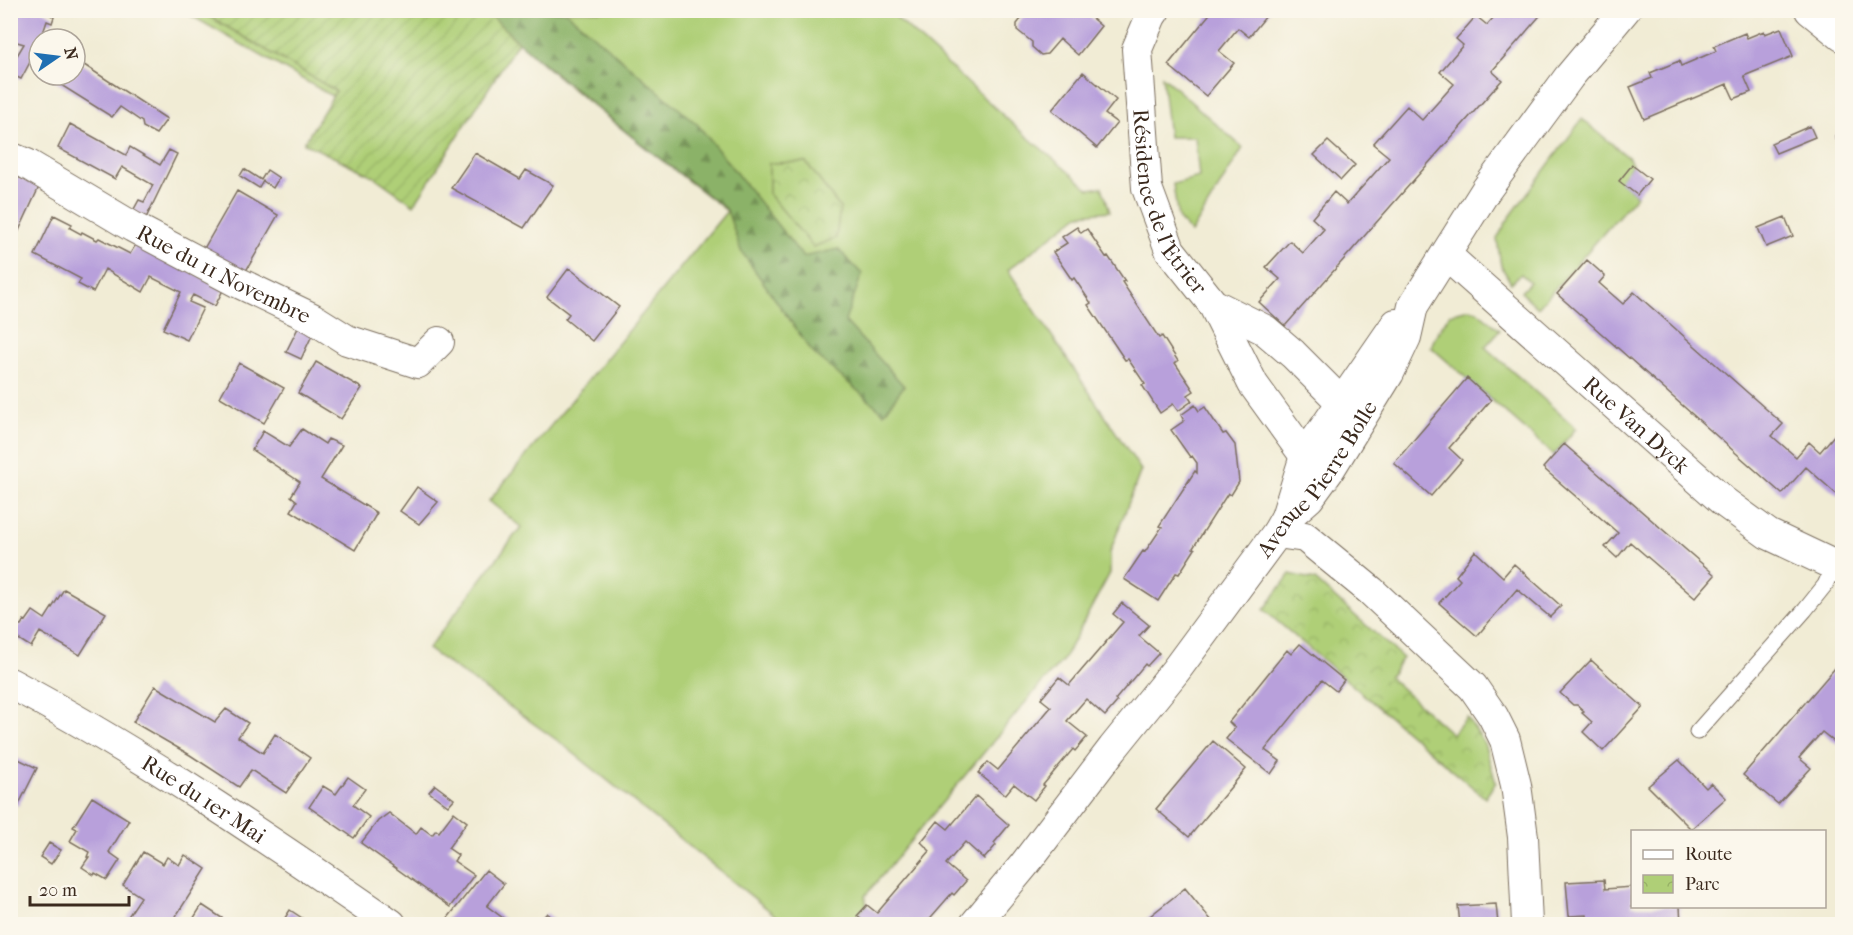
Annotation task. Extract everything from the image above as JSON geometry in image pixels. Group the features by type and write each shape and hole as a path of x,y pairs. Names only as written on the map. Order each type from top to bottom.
{"street":[{"path":"1810,10 1842,36"},
{"name":"Résidence de l'Etrier","path":"1150,12 1137,49 1147,188 1170,250 1214,304 1265,330 1293,354 1350,411"},
{"name":"Avenue Pierre Bolle","path":"975,924 1024,865 1176,670 1281,526 1350,411 1389,373 1406,337 1413,306 1486,190 1569,77 1624,14"},
{"name":"Rue du 11 Novembre","path":"10,157 27,164 154,238 312,318 347,340 418,363 439,342"},
{"name":"Rue Van Dyck","path":"1446,255 1724,502 1768,534 1838,567"},
{"path":"1214,304 1252,384 1317,464"},
{"path":"1281,526 1305,537 1371,591 1473,687 1493,716 1505,740 1516,785 1523,837 1527,924"},
{"name":"Rue du 1er Mai","path":"10,683 60,710 191,790 391,924"}],"lane":[{"path":"1697,732 1805,610 1838,567"}],"green space":[{"path":"183,11 200,11 337,91 332,96"},
{"path":"200,11 486,11 518,42 414,205 373,176 304,143 336,91"},
{"path":"486,11 889,11 1017,128 1089,189 1102,187 1110,211 1080,214 1008,270 1141,470 1110,552 1110,573 1063,660 865,896 867,905 857,916 860,922 858,924 786,924 561,743 428,649 521,527 489,501 727,211 573,89"},
{"path":"486,11 565,11 698,125 803,257 838,249 862,274 845,321 904,386 884,413 813,353 741,251 727,210 641,144 518,42"},
{"path":"1162,76 1243,148 1191,233 1178,218 1173,184 1199,177 1195,137 1169,137"},
{"path":"1582,119 1629,158 1632,165 1620,181 1637,195 1538,308 1521,292 1530,282 1521,274 1511,283 1501,266 1497,239 1507,221"},
{"path":"806,162 840,208 836,238 813,247 769,194 769,163"},
{"path":"1469,309 1477,311 1500,330 1485,347 1576,428 1554,455 1431,347 1450,314"},
{"path":"1290,574 1315,580 1403,658 1389,677 1452,734 1467,717 1484,743 1496,782 1485,798 1264,610"}],"building":[{"path":"10,10 43,10 54,17 52,23 47,21 45,27 27,27 27,68 21,79 10,74 10,67 24,44 10,40"},
{"path":"1021,10 1082,10 1101,26 1078,55 1060,39 1047,54 1041,55 1032,47 1032,42 1017,30 1017,24 1025,14"},
{"path":"1213,10 1271,10 1249,37 1238,28 1219,51 1234,63 1206,96 1168,65"},
{"path":"1500,10 1545,10 1492,71 1502,80 1285,326 1259,302 1280,279 1266,267 1290,241 1303,253 1324,229 1312,218 1334,192 1347,204 1389,157 1373,144 1407,106 1422,120 1454,84 1440,72 1463,45 1456,39 1476,16 1487,25"},
{"path":"1781,28 1793,56 1744,76 1751,92 1734,99 1727,84 1644,119 1630,87 1652,78 1650,73 1679,61 1681,66 1716,51 1714,46 1745,33 1747,38 1764,31 1765,34"},
{"path":"87,67 167,119 156,134 143,127 142,122 120,107 112,117 64,87 87,87"},
{"path":"1083,72 1116,100 1105,114 1117,123 1097,148 1052,110"},
{"path":"70,124 126,155 130,147 160,165 169,150 177,154 146,218 133,211 139,200 144,202 153,185 122,167 115,179 58,148"},
{"path":"1810,126 1815,137 1776,153 1771,143"},
{"path":"1842,133 1842,155 1835,136"},
{"path":"1328,141 1355,165 1341,180 1314,155"},
{"path":"475,153 520,179 526,170 553,185 524,228 451,188"},
{"path":"1632,165 1650,179 1637,195 1619,181"},
{"path":"244,169 261,180 267,170 279,178 273,188 263,181 259,188 240,176"},
{"path":"10,174 39,187 16,237 10,235 10,212 15,203 10,201"},
{"path":"237,191 278,215 243,276 202,252"},
{"path":"54,215 72,224 70,228 81,234 82,232 97,240 99,238 130,254 136,244 224,288 215,306 193,295 189,302 203,308 187,340 163,329 181,292 151,277 143,292 105,269 93,292 78,284 81,279 35,255"},
{"path":"1785,217 1793,236 1766,247 1758,228"},
{"path":"1077,227 1081,233 1087,229 1106,257 1108,256 1125,281 1122,282 1159,338 1162,336 1178,361 1175,363 1194,391 1188,395 1192,401 1178,411 1173,404 1160,413 1142,385 1145,384 1128,359 1125,360 1088,305 1091,303 1053,252 1067,243 1062,237"},
{"path":"1587,260 1605,276 1599,283 1623,304 1634,292 1783,424 1772,436 1796,457 1809,442 1820,452 1836,433 1842,438 1842,499 1806,467 1782,494 1557,294"},
{"path":"569,268 619,307 592,341 565,319 569,314 547,297"},
{"path":"299,326 313,333 301,359 286,352"},
{"path":"316,362 362,388 341,419 298,393"},
{"path":"239,363 284,388 264,423 220,397"},
{"path":"1467,378 1491,400 1449,448 1462,460 1431,496 1394,463"},
{"path":"1195,405 1199,411 1205,407 1223,434 1226,433 1235,445 1239,482 1231,495 1228,493 1179,574 1176,573 1158,601 1124,579 1162,527 1159,526 1195,471 1197,473 1197,463 1171,430 1184,421 1181,415"},
{"path":"302,429 325,444 328,439 342,445 321,479 377,513 355,550 291,511 297,501 291,496 300,482 252,450 263,431 289,447"},
{"path":"1564,444 1715,575 1695,598 1630,542 1617,558 1605,547 1618,533 1543,468"},
{"path":"417,487 438,502 419,524 400,511"},
{"path":"1475,551 1503,577 1514,564 1561,606 1550,617 1517,589 1477,636 1439,603 1460,580 1456,576"},
{"path":"64,589 106,613 80,655 40,632 31,647 12,635 18,625 26,621 33,611 45,619"},
{"path":"1122,603 1149,625 1139,636 1159,653 1147,666 1145,664 1115,700 1117,702 1105,716 1086,699 1067,721 1087,737 1075,751 1073,749 1043,785 1045,786 1034,800 1014,784 1005,795 978,773 988,762 998,770 1051,707 1041,699 1059,677 1069,685 1123,622 1113,614"},
{"path":"1300,644 1344,680 1336,691 1322,680 1265,750 1280,761 1271,774 1226,739 1235,728 1229,722 1287,650 1291,654"},
{"path":"1591,660 1643,707 1603,751 1583,732 1592,722 1582,713 1584,711 1560,693"},
{"path":"1842,660 1842,738 1837,744 1822,732 1799,758 1811,768 1778,804 1743,775"},
{"path":"155,686 215,722 226,709 248,723 238,737 263,753 275,734 310,758 286,793 251,770 239,787 133,722"},
{"path":"1213,741 1246,769 1189,837 1156,809"},
{"path":"10,755 37,768 18,806 14,803 10,810"},
{"path":"1679,760 1706,788 1711,783 1726,798 1691,829 1648,786"},
{"path":"348,777 365,789 353,805 369,817 354,838 309,807 323,786 336,794"},
{"path":"435,785 454,799 448,806 429,792"},
{"path":"976,796 1009,825 984,859 965,842 946,864 966,881 954,895 952,893 925,924 867,924 857,916 867,905 877,913 930,851 921,842 938,821 948,829"},
{"path":"92,797 129,820 109,852 120,860 107,880 82,867 89,857 87,857 89,852 70,841 77,829 73,827"},
{"path":"454,812 467,822 448,848 458,855 454,861 474,875 450,907 361,843 378,821 389,813 416,834 421,827 432,835 436,830 439,832"},
{"path":"49,843 61,850 51,864 40,857"},
{"path":"143,852 163,864 167,857 179,865 185,855 206,869 171,924 123,924 141,897 123,885"},
{"path":"486,870 504,884 487,906 511,924 443,924"},
{"path":"1604,880 1605,889 1631,887 1631,908 1680,908 1681,924 1588,924 1587,915 1569,916 1566,882"},
{"path":"1185,888 1212,921 1208,924 1140,924"},
{"path":"1496,904 1498,924 1460,924 1458,906"},
{"path":"202,905 231,924 190,924"},
{"path":"290,910 311,924 281,924"},
{"path":"547,913 554,920 550,924 537,924"}]}
